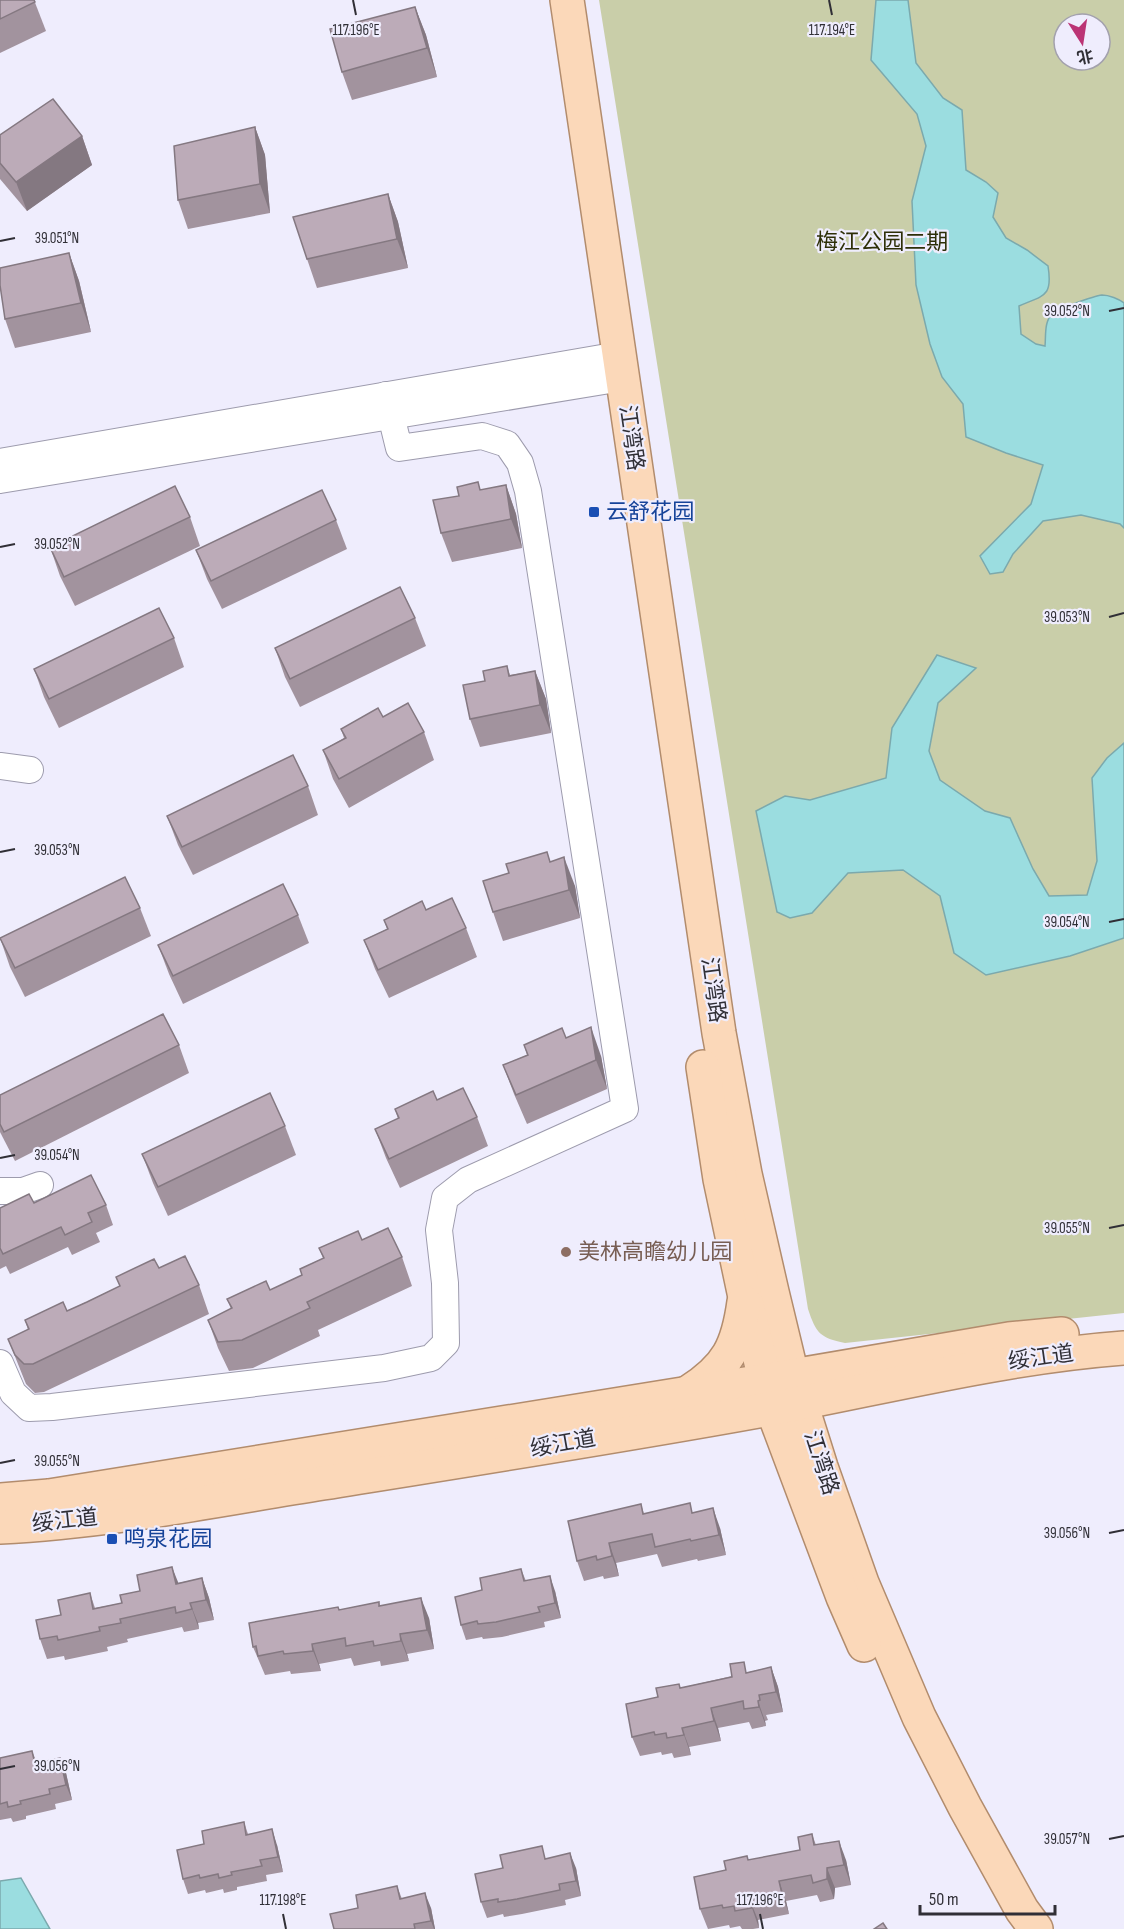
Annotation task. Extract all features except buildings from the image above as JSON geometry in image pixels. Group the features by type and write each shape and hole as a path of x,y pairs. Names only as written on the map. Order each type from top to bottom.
{"main road":[{"name":"江湾路","path":"544,0 609,368 719,1033 745,1174 758,1295 778,1377 843,1597 908,1742 1010,1929"},
{"name":"江湾路","path":"567,0 609,368"},
{"path":"778,1377 717,1409 691,1407 706,1381 727,1359 739,1329 758,1295 783,1317 804,1346 819,1355 869,1375"},
{"name":"绥江道","path":"869,1375 1009,1339 1124,1329"},
{"name":"绥江道","path":"778,1377 869,1375 1124,1348"},
{"name":"江湾路","path":"778,1377 821,1467 862,1583 920,1718 971,1817 1036,1929"},
{"name":"绥江道","path":"0,1500 49,1497 691,1407"},
{"name":"绥江道","path":"0,1527 52,1524 162,1509 691,1407"}],"street":[{"path":"0,462 389,405 609,368"},
{"path":"0,480 389,405"},
{"path":"0,1363 13,1393 29,1408 384,1368 431,1358 446,1343 445,1283 439,1230 445,1198 468,1180 626,1109 528,491 520,463 507,444 482,436 399,448 389,405"},
{"path":"0,766 30,770"},
{"path":"0,1191 23,1191 40,1185"}],"green space":[{"name":"梅江公园二期","path":"599,0 1124,0 1124,1313 845,1343 824,1336 814,1324 808,1309"}],"shaded area":[{"path":"876,0 908,0 916,63 943,98 962,110 966,170 986,182 998,193 993,217 1006,238 1048,266 1049,284 1045,294 1019,306 1021,334 1036,344 1045,346 1049,317 1055,312 1102,295 1124,303 1124,528 1120,524 1081,515 1043,521 1013,554 1003,572 990,574 980,556 1031,504 1043,465 966,437 963,404 942,377 930,344 916,285 912,201 926,146 917,114 871,60"},
{"path":"937,655 976,668 938,703 929,751 940,780 985,811 1010,818 1033,869 1049,896 1087,895 1097,861 1092,778 1107,758 1124,743 1124,938 1070,956 986,975 954,953 940,896 903,870 848,873 812,913 790,918 777,912 756,811 785,796 810,800 886,778 892,728"},
{"path":"21,1878 50,1929 0,1929 0,1881"}],"place":[{"name":"云舒花园","path":"594,512"},
{"name":"美林高瞻幼儿园","path":"566,1252"},
{"name":"鸣泉花园","path":"112,1539"}]}
